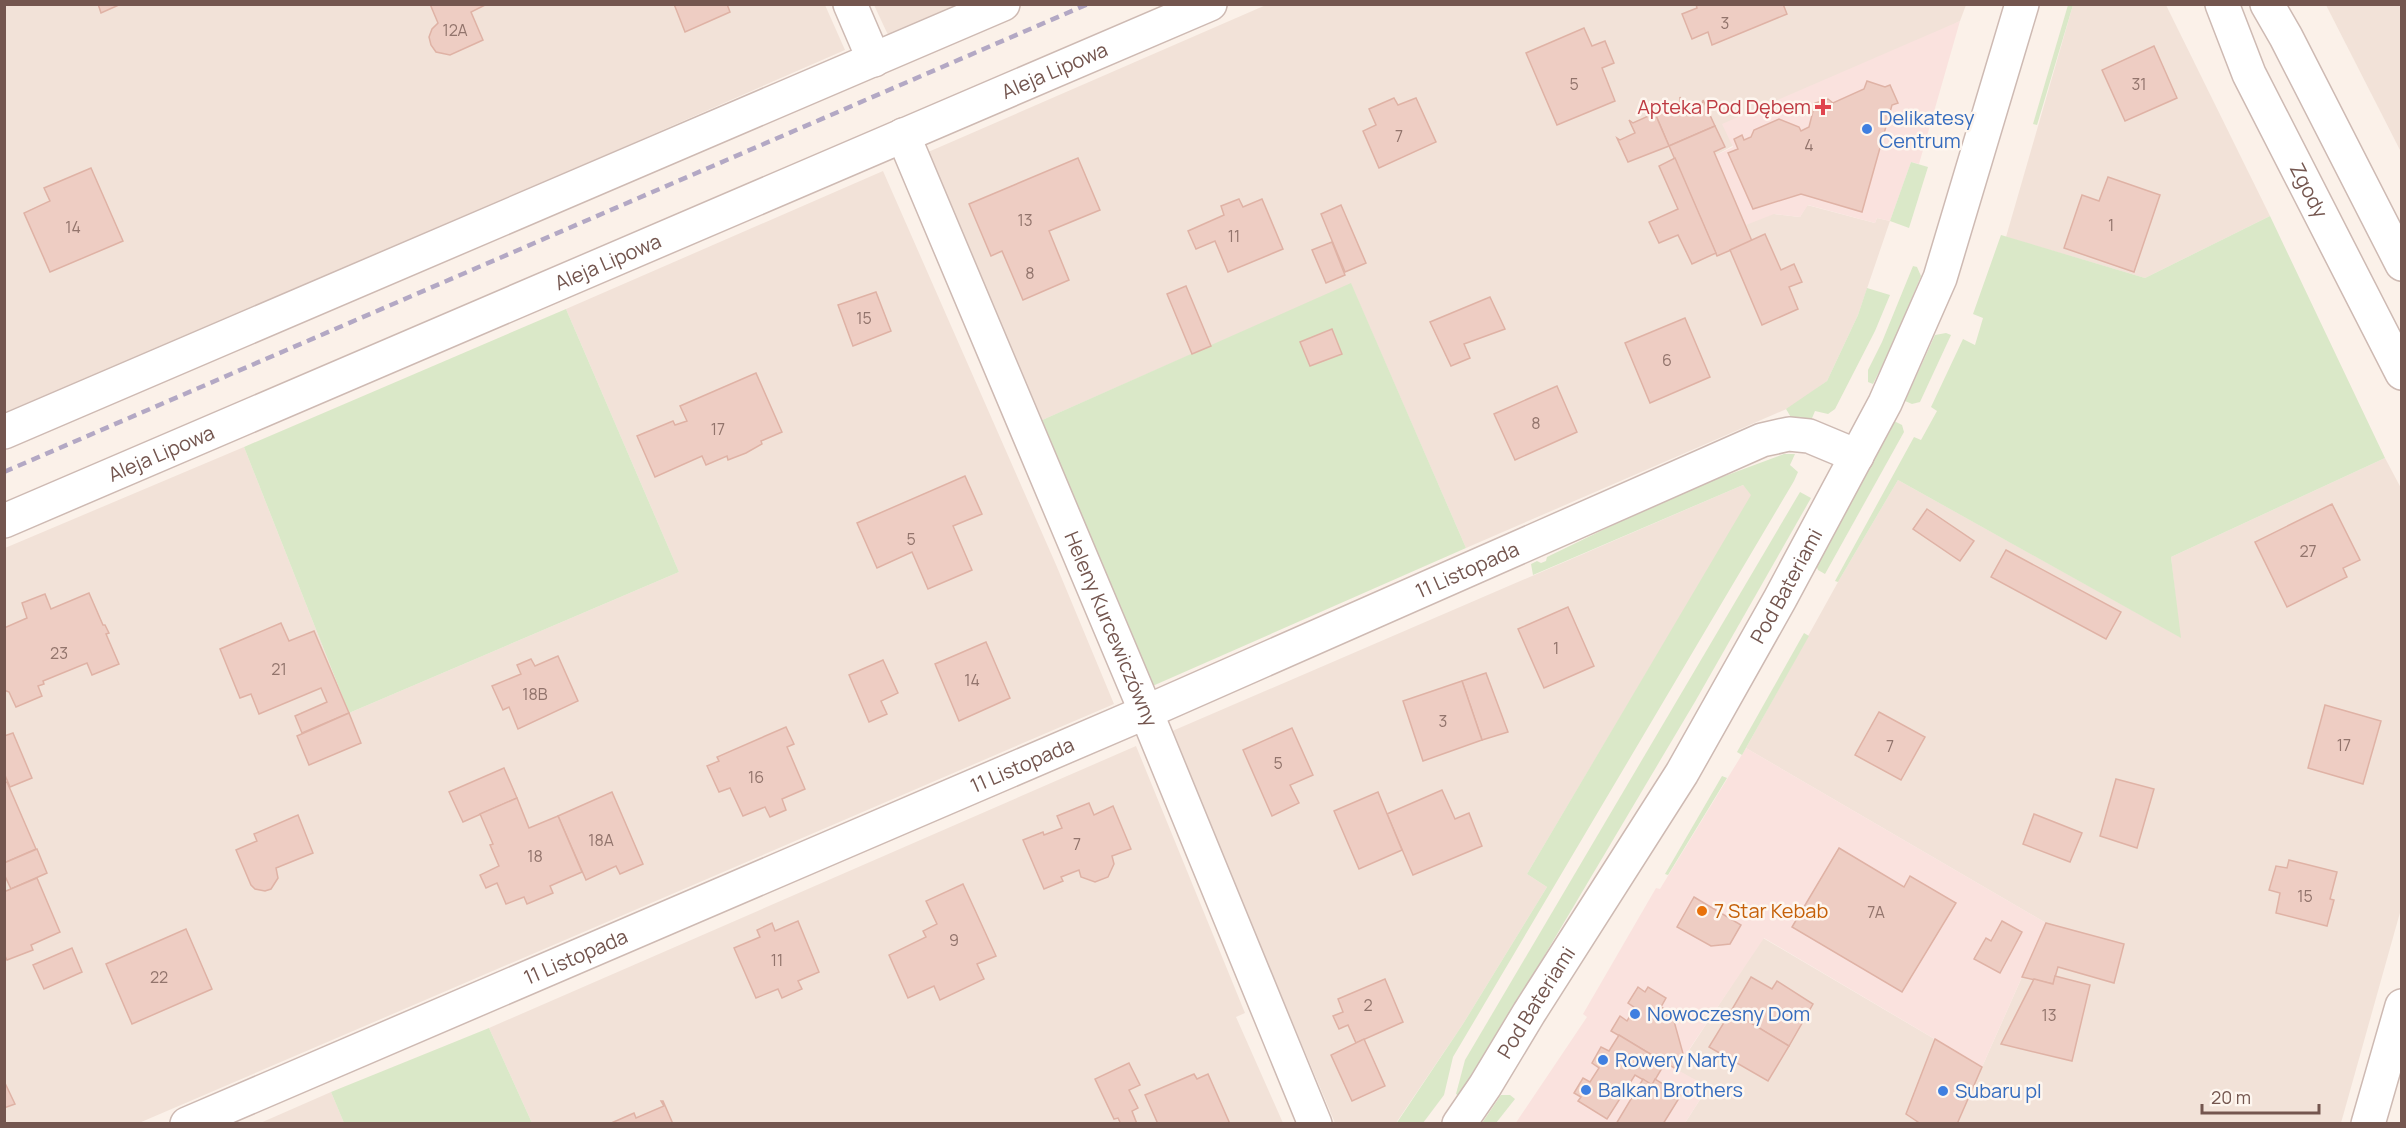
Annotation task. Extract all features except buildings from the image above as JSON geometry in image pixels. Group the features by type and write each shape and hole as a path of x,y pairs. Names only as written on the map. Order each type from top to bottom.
{"street":[{"path":"850,4 874,60"},
{"path":"4,432 1003,4"},
{"name":"Aleja Lipowa","path":"4,521 1210,4"},
{"name":"Pod Bateriami","path":"1459,1124 1682,773 1857,456 1903,364 1940,278 2022,4"},
{"name":"Zgody","path":"2222,4 2249,74 2402,373"},
{"path":"2267,4 2402,264"},
{"name":"Heleny Kurcewiczówny","path":"903,135 1146,712 1315,1124"},
{"name":"11 Listopada","path":"187,1124 1146,712 1762,440 1789,434 1809,436 1857,456"},
{"path":"2368,1124 2402,1006"}],"shaded area":[{"path":"5,5 825,5 845,50 5,418"},
{"path":"874,5 962,5 889,37"},
{"path":"1266,5 1966,5 1960,21 1716,155 1774,214 1800,217 1807,205 1875,223 1877,218 1890,221 1858,315 1827,381 1791,407 1466,548 1351,284 1031,425 919,156"},
{"path":"2073,5 2166,5 2270,216 2145,278 2006,237"},
{"path":"2326,5 2401,5 2401,152"},
{"path":"1960,21 1919,164 1911,162 1890,221 1877,218 1875,223 1808,205 1800,217 1774,214 1746,225 1716,155 1733,147 1722,124"},
{"path":"883,171 1057,567 1114,704 139,1123 5,1124 5,548 244,447 349,713 679,572 566,309"},
{"path":"2385,458 2402,490 2401,909 2341,1123 1685,1123 1708,1087 1676,1070 1763,938 1982,1067 2046,923 1746,748 1838,582 1898,480 2180,637 2171,557"},
{"path":"1743,485 1752,495 1527,874 1547,887 1463,1024 1396,1123 1335,1123 1170,732"},
{"path":"1136,746 1245,1013 1236,1017 1283,1123 532,1123 489,1028"},
{"path":"1746,748 2046,923 1982,1067 1764,938 1676,1069 1708,1087 1685,1123 1515,1124 1587,1017 1583,1014 1656,888 1660,889"},
{"path":"331,1092 344,1123 258,1124"}],"green space":[{"path":"2068,5 2073,5 2037,125 2033,124"},
{"path":"1911,162 1928,167 1909,228 1890,221"},
{"path":"2270,216 2385,458 2171,557 2181,638 1898,480 1838,582 1835,581 1914,437 1921,440 1937,411 1931,407 1963,339 1975,345 1983,318 1973,314 2001,235 2145,278"},
{"path":"1913,266 1917,267 1921,276 1892,346 1873,384 1868,382 1868,370"},
{"path":"1351,283 1466,548 1148,688 1031,425"},
{"path":"1867,288 1890,295 1875,331 1835,409 1828,414 1815,411 1810,423 1792,419 1786,409 1827,381 1858,315"},
{"path":"566,309 679,572 349,713 244,447"},
{"path":"1946,333 1951,335 1920,402 1912,404 1905,401 1935,335"},
{"path":"1894,421 1902,425 1904,432 1825,574 1818,570 1815,562"},
{"path":"1784,454 1795,454 1790,465 1798,472 1794,481 1453,1057 1444,1095 1423,1123 1396,1124 1463,1024 1547,887 1527,874 1751,495 1743,485 1533,575 1531,564 1546,561 1547,557 1679,493"},
{"path":"1800,492 1811,498 1696,700 1459,1096 1456,1094 1465,1060"},
{"path":"1804,633 1809,636 1742,755 1737,752"},
{"path":"1722,776 1727,778 1668,875 1665,874"},
{"path":"489,1028 532,1123 344,1123 331,1092"},
{"path":"1501,1095 1510,1095 1515,1099 1496,1123 1482,1123"}],"railway":[{"path":"4,472 1088,4"}],"place":[{"name":"Apteka Pod Dębem","path":"1823,107"},
{"name":"Delikatesy Centrum","path":"1867,129"},
{"name":"7 Star Kebab","path":"1702,911"},
{"name":"Nowoczesny Dom","path":"1635,1014"},
{"name":"Rowery Narty","path":"1603,1060"},
{"name":"Balkan Brothers","path":"1586,1090"},
{"name":"Subaru pl","path":"1943,1091"}]}
